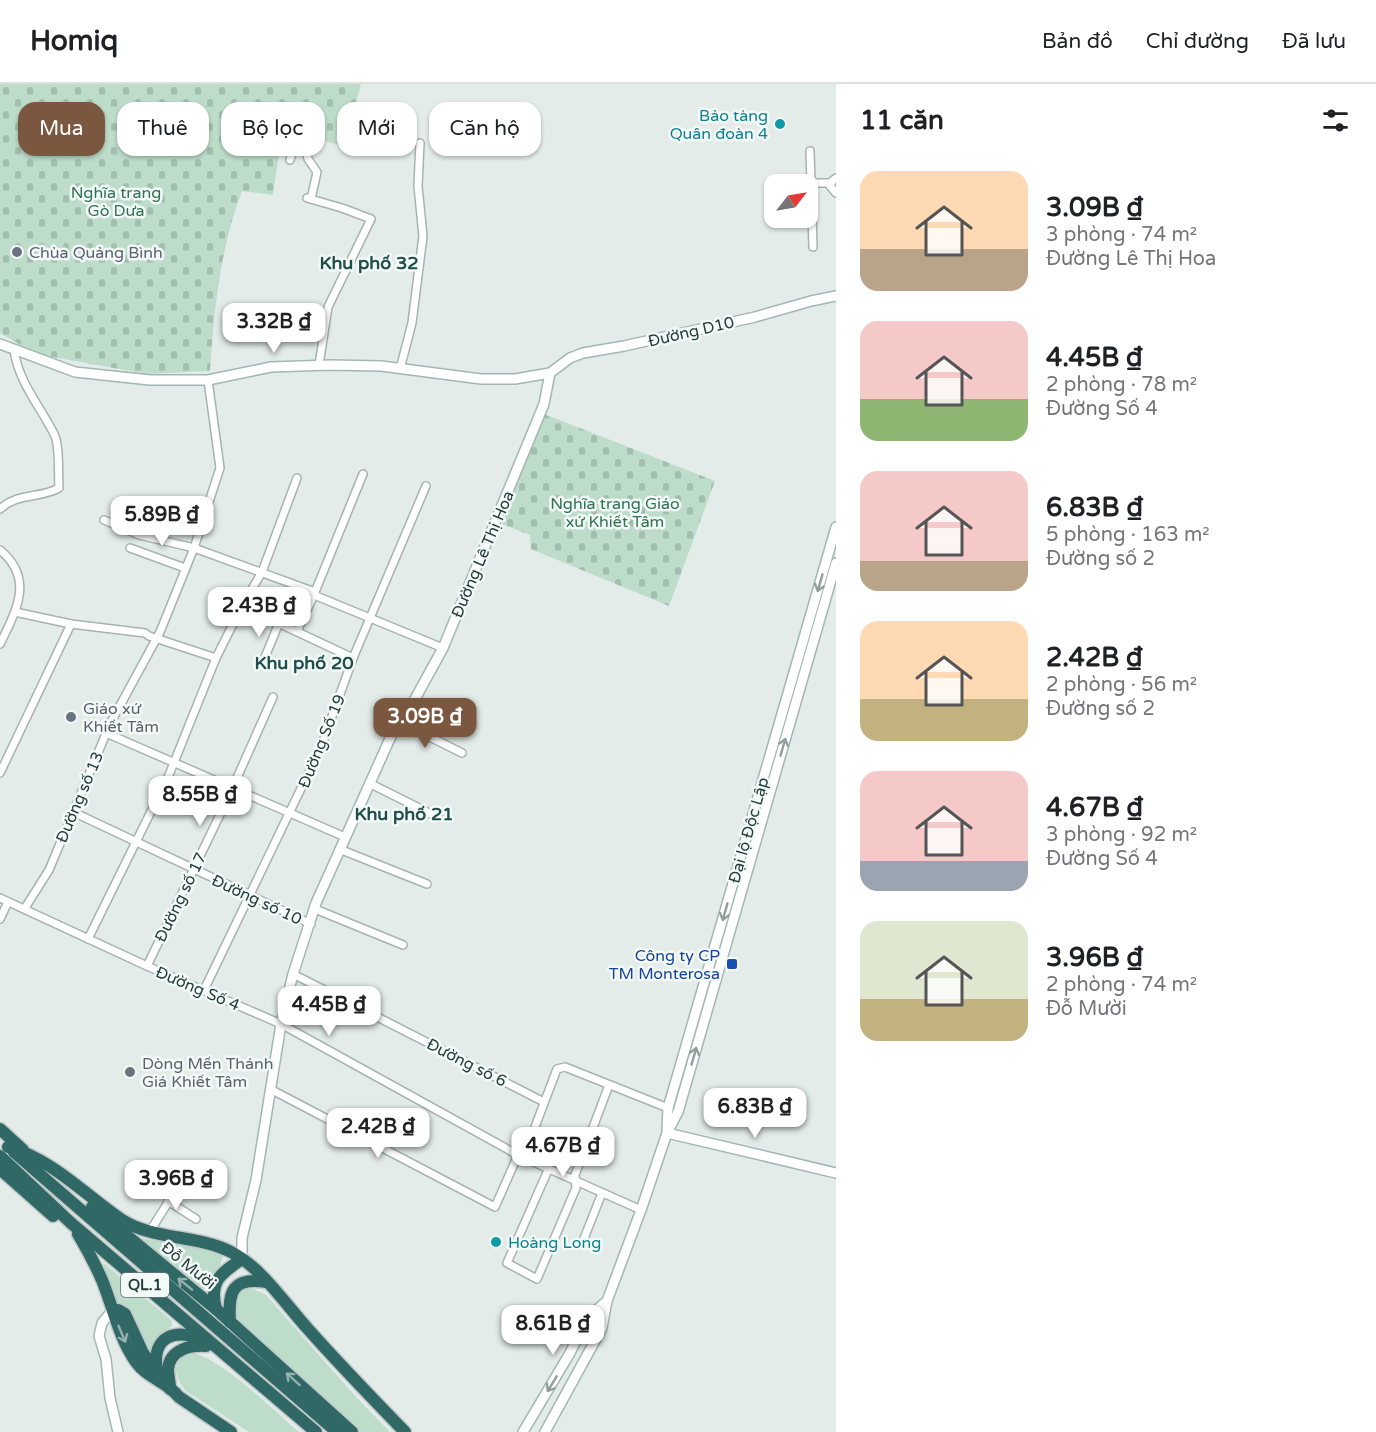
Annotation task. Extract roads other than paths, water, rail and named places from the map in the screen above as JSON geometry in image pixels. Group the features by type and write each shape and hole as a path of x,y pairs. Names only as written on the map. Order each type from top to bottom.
{"highway":[{"name":"Đỗ Mười","path":"0,1129 216,1309"},
{"path":"3,1147 24,1151 35,1156 125,1222 150,1231 231,1251 267,1282 308,1330 405,1432"},
{"name":"Đỗ Mười","path":"3,1147 225,1325 352,1432"},
{"name":"QL.1","path":"3,1147 71,1223 305,1432"},
{"name":"QL.1","path":"0,1169 196,1337 212,1347 316,1432"},
{"path":"71,1223 89,1251 102,1280 121,1335 135,1361 147,1374 173,1390 182,1391 241,1432"},
{"path":"225,1325 216,1309 213,1296 216,1281 224,1271 242,1259"},
{"path":"225,1325 230,1299 238,1285 246,1281 267,1282"},
{"path":"112,1310 125,1314 143,1353 179,1397 231,1432"},
{"name":"Đỗ Mười","path":"225,1325 338,1432"},
{"path":"157,1372 156,1356 163,1341 173,1335 183,1333 196,1337"},
{"path":"173,1390 168,1369 176,1354 189,1346 212,1347"}],"street":[{"path":"400,369 412,322 423,236 418,186 420,143"},
{"path":"290,160 292,149 296,145 306,148 308,159 317,172 309,198 371,219 328,307 319,365"},
{"path":"810,151 811,174"},
{"path":"818,182 833,181 831,189 836,193"},
{"path":"812,228 813,247"},
{"name":"Đường D10","path":"550,373 570,358 583,353 635,344 836,296"},
{"path":"0,344 75,372 150,380 208,380 271,368 319,365 381,366 481,379 524,379 550,373"},
{"path":"0,509 16,498 59,488 56,438 16,366 14,351"},
{"name":"Đường Lê Thị Hoa","path":"242,1259 242,1238 256,1180 281,1024 293,974 315,909 339,849 392,734 443,648 544,404 550,373"},
{"name":"Đường số 13","path":"25,908 49,870 106,733 157,637 194,548 220,468 208,380"},
{"path":"297,631 363,474"},
{"path":"88,939 174,763 216,658 262,572 297,477"},
{"name":"Đường Số 19","path":"204,990 321,747 369,617 426,486"},
{"path":"104,520 139,535 194,548 262,572 443,648"},
{"name":"Đại lộ Độc Lập","path":"667,1133 668,1108 836,527"},
{"path":"130,548 186,568"},
{"path":"0,550 18,573 20,593 15,612 0,644"},
{"name":"Đại lộ Độc Lập","path":"544,1432 602,1328 607,1301 667,1133 678,1112 836,563"},
{"path":"242,606 353,658"},
{"path":"15,612 71,624 145,633 216,658"},
{"path":"263,662 279,623"},
{"path":"0,773 71,624"},
{"name":"Đường số 17","path":"147,966 273,697"},
{"path":"400,722 462,753"},
{"path":"106,733 345,837"},
{"path":"369,783 439,818"},
{"name":"Đường số 10","path":"73,812 311,924"},
{"path":"339,849 427,884"},
{"name":"Đường Số 4","path":"0,898 147,966 281,1024 521,1156 641,1210"},
{"path":"0,919 8,902"},
{"name":"Đường số 10","path":"315,909 404,945"},
{"name":"Đường số 6","path":"293,974 544,1102"},
{"path":"272,1089 495,1207 521,1156 558,1069 565,1067 668,1108"},
{"path":"549,1168 507,1263 537,1279 576,1188 575,1175 609,1085"},
{"path":"667,1133 836,1173"},
{"path":"150,1231 183,1179"},
{"path":"583,1241 603,1193"},
{"path":"168,1201 196,1219"},
{"name":"Đại lộ Độc Lập","path":"523,1432 570,1353 587,1318 607,1301"},
{"path":"112,1310 102,1323 99,1336 106,1359 110,1398 118,1432"}],"place":[{"name":"Bảo tàng Quân đoàn 4","path":"780,124"},
{"name":"Chùa Quảng Bình","path":"17,252"},
{"name":"Giáo xứ Khiết Tâm","path":"71,717"},
{"name":"Công ty CP TM Monterosa","path":"732,964"},
{"name":"Dòng Mến Thánh Giá Khiết Tâm","path":"130,1072"},
{"name":"Hoàng Long","path":"496,1242"}],"district":[{"name":"Khu phố 32","path":"369,263"},
{"name":"Khu phố 20","path":"304,663"},
{"name":"Khu phố 21","path":"404,814"}],"park label":[{"name":"Nghĩa trang Gò Dưa","path":"116,201"},
{"name":"Nghĩa trang Giáo xứ Khiết Tâm","path":"615,512"}]}
